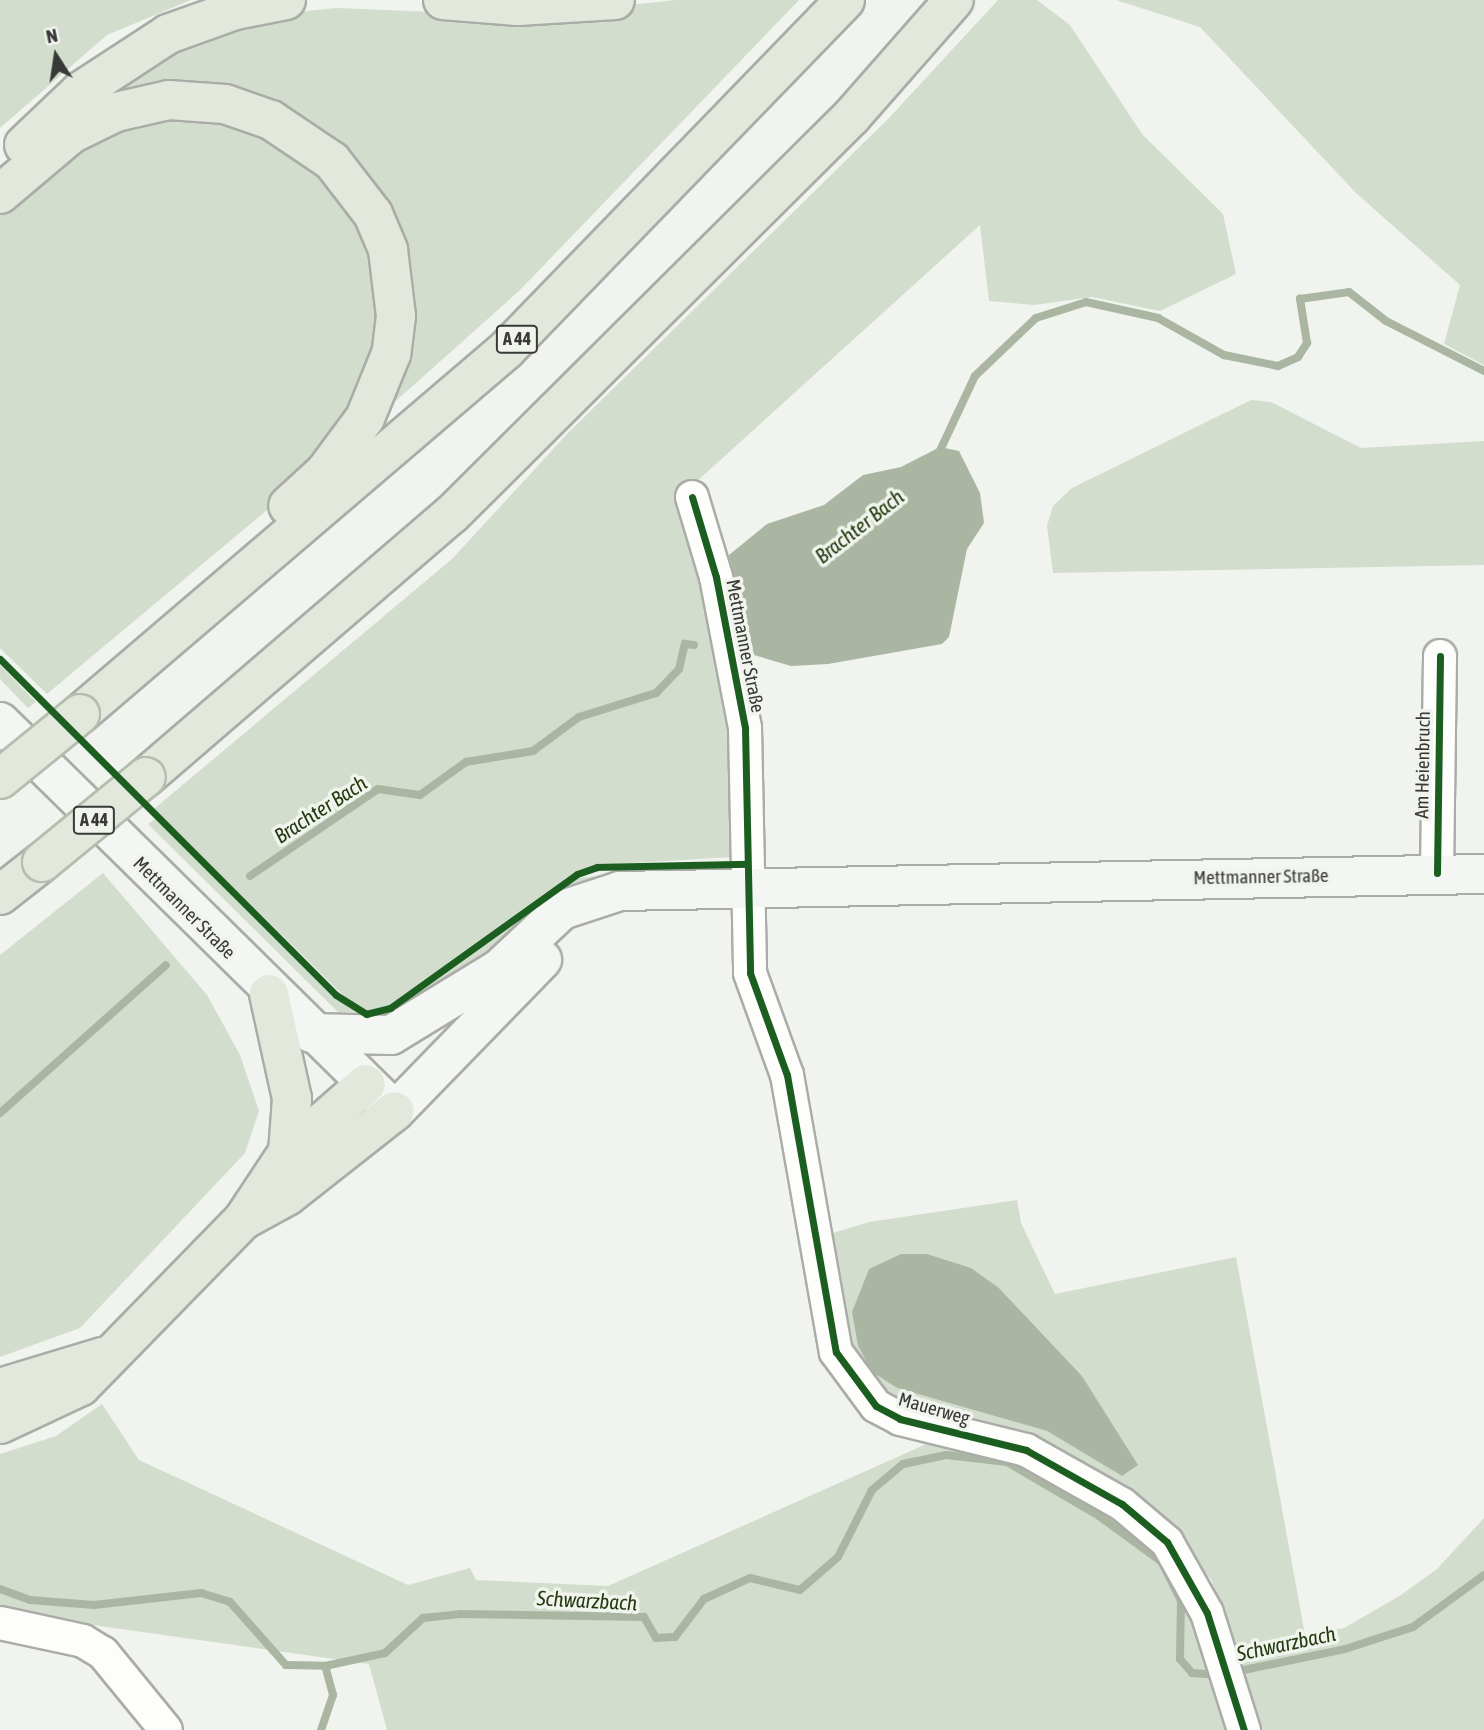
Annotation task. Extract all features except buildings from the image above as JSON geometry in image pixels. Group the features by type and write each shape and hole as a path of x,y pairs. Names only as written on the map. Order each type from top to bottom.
{"highway":[{"path":"0,168 81,91 134,53 199,21 286,0"},
{"path":"443,0 518,6 615,0"},
{"name":"A 44","path":"0,779 162,650 506,350 845,0"},
{"name":"A 44","path":"0,895 146,777 452,514 852,116 954,0"},
{"path":"0,194 46,151 116,112 169,100 225,104 282,126 332,160 373,214 388,250 396,316 391,354 365,418 326,472 165,614 162,650"},
{"path":"269,994 292,1099 288,1152"},
{"path":"243,1220 265,1177 288,1152 366,1084"},
{"path":"0,1423 56,1403 81,1386 103,1357 243,1220 287,1196 395,1111"},
{"path":"0,1388 103,1357"}],"main road":[{"name":"Mettmanner Straße","path":"0,722 269,994 395,1111 572,930 656,892"},
{"name":"Mettmanner Straße","path":"310,1033 391,1035 499,969 562,910 588,897 745,889 1484,874"},
{"path":"366,1084 499,969"}],"street":[{"name":"Mettmanner Straße","path":"692,497 716,577 745,728 745,889"},
{"name":"Am Heienbruch","path":"1437,873 1440,656"},
{"name":"Mauerweg","path":"745,889 750,973 787,1075 824,1303 843,1368 862,1394 900,1419 1027,1450 1122,1504 1182,1561 1221,1654 1244,1730"},
{"path":"0,1623 83,1641 103,1653 166,1730"}],"shaded area":[{"path":"0,0 191,0 107,35 0,128"},
{"path":"676,0 799,0 520,290 388,408 410,313 307,125 114,103 97,90 145,57 266,15 337,8 529,16"},
{"path":"998,0 1037,0 1070,25 1142,134 1223,214 1236,274 1160,311 1092,297 1034,305 989,301 980,225 675,501 706,572 738,729 732,857 598,865 575,872 389,1006 366,1012 356,1008 154,809 452,559 568,433 889,118"},
{"path":"1116,0 1484,0 1484,365 1444,344 1460,285 1356,193 1200,27"},
{"path":"163,113 226,117 281,138 345,192 381,277 374,386 322,464 47,694 0,648 0,209 78,141"},
{"path":"1251,400 1271,402 1361,448 1484,441 1484,565 1053,573 1047,526 1053,506 1072,488"},
{"path":"0,665 36,702 28,708 0,679"},
{"path":"155,819 334,998 364,1017 390,1013 578,878 667,870 659,878 543,912 387,1021 342,1016 148,824"},
{"path":"103,873 207,995 240,1055 259,1111 245,1153 80,1328 0,1357 0,955"},
{"path":"1017,1200 1021,1223 1055,1294 1236,1257 1305,1635 1344,1628 1401,1595 1437,1569 1484,1518 1484,1730 1255,1730 1212,1581 1187,1550 1160,1526 903,1410 854,1371 823,1236 869,1222","holes":["999,1288 1082,1376 1122,1476 1047,1431 897,1388 872,1372 858,1346"]},
{"path":"102,1404 139,1460 408,1585 470,1568 476,1580 608,1586 940,1438 1022,1457 1086,1490 1174,1568 1237,1730 387,1730 369,1664 0,1612 0,1454 56,1436"}],"water":[{"path":"940,447 959,451 980,493 984,523 967,549 949,637 942,644 828,664 791,666 754,655 729,555 767,524 824,505 863,475 901,467"},
{"path":"901,1254 927,1254 971,1268 999,1288 1082,1376 1138,1465 1122,1476 1047,1431 897,1388 872,1372 858,1346 852,1312 869,1269"}],"waterway":[{"name":"Brachter Bach","path":"937,457 975,376 1036,318 1086,302 1158,318 1224,355 1278,366 1298,357 1307,343 1300,299 1349,292 1386,321 1484,371"},
{"name":"Brachter Bach","path":"250,876 378,789 420,795 466,762 533,751 579,717 656,693 679,669 685,644 694,645"},
{"name":"Brachter Bach","path":"0,1113 166,965"},
{"name":"Schwarzbach","path":"0,1589 30,1600 94,1605 201,1593 230,1602 286,1665 325,1666 385,1653 423,1618 460,1614 644,1617 656,1638 675,1637 704,1599 750,1578 800,1590 838,1557 872,1490 903,1464 946,1455 1007,1462 1099,1516 1162,1562 1181,1601 1180,1659 1192,1673 1221,1675"},
{"name":"Schwarzbach","path":"1234,1672 1345,1649 1413,1627 1484,1575"},
{"path":"321,1730 333,1695 325,1666"}],"cycle path":[{"path":"692,497 716,577 745,728 750,973 787,1075 836,1352 876,1406 900,1419 1026,1450 1122,1504 1167,1542 1207,1613 1244,1730"},
{"path":"1437,873 1440,656"},
{"path":"0,659 336,995 366,1014 390,1008 577,874 597,867 745,864"}]}
